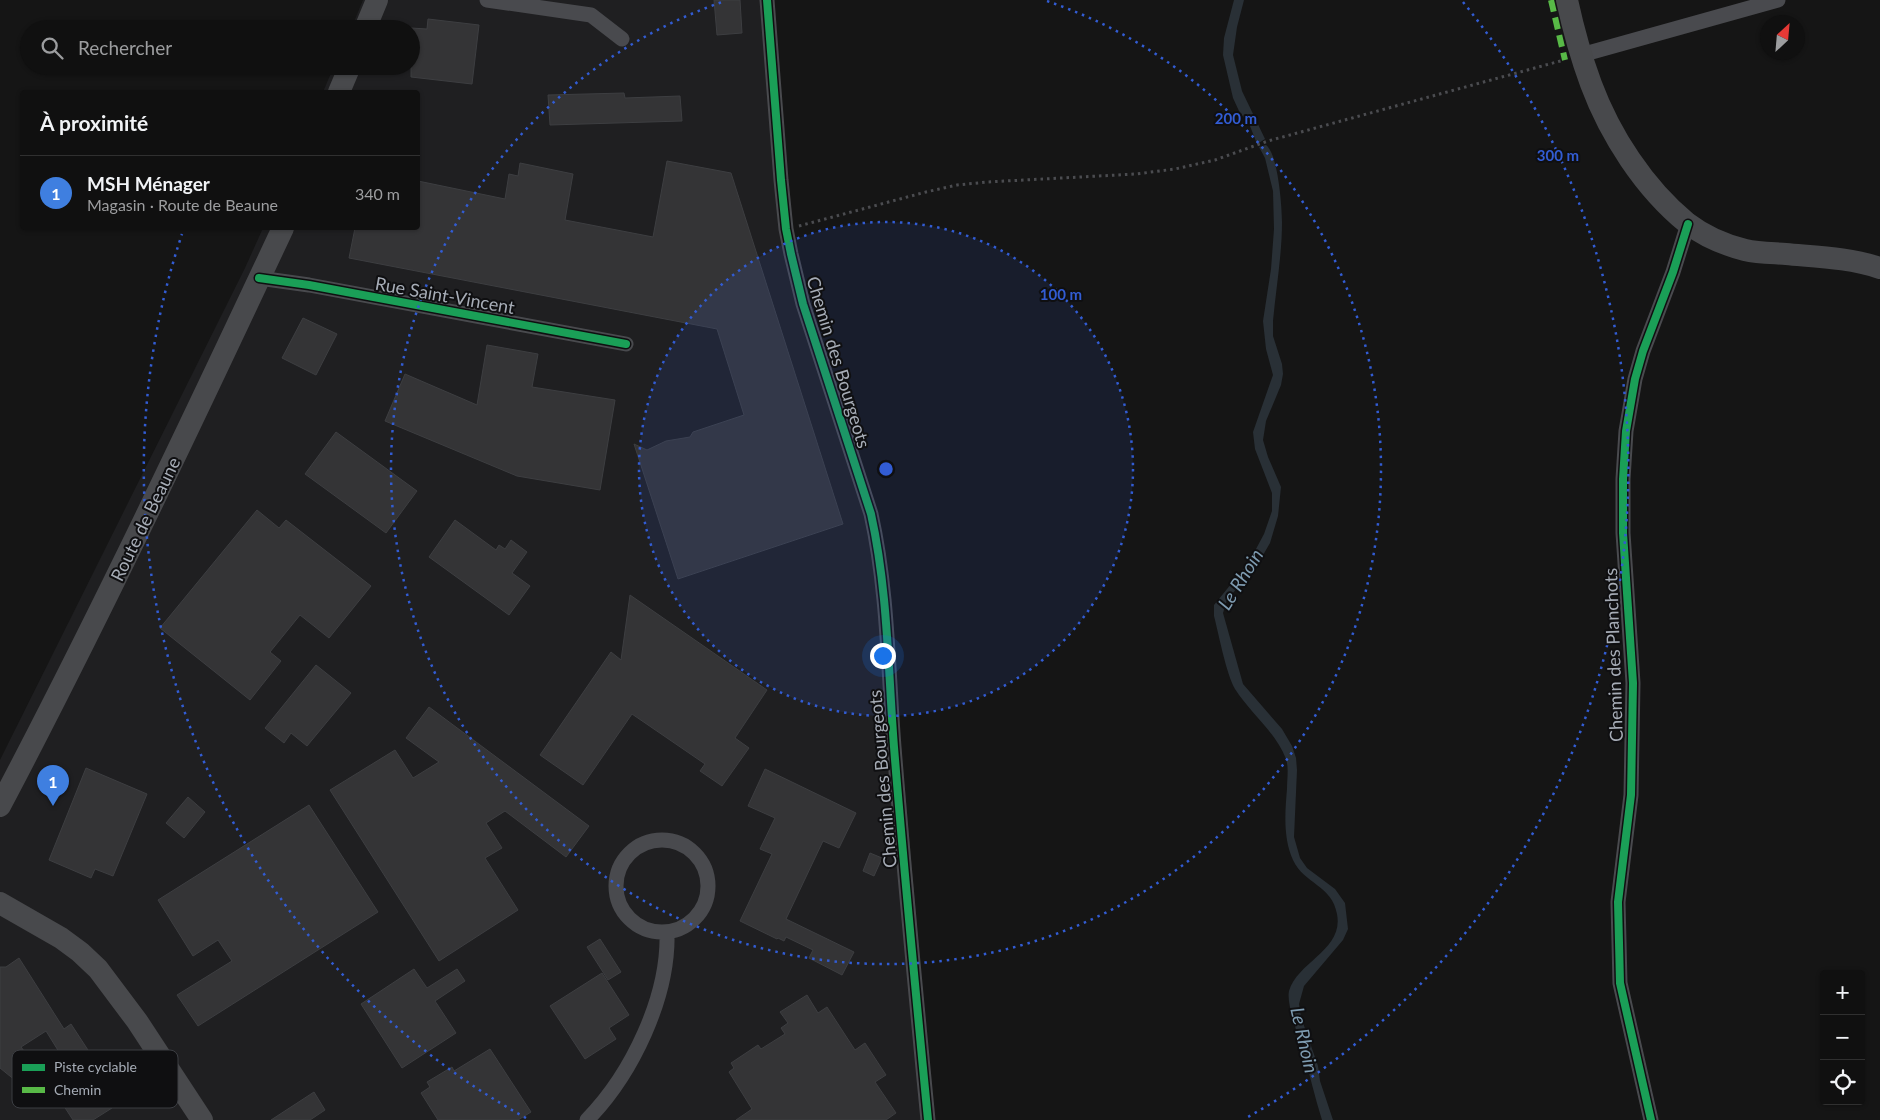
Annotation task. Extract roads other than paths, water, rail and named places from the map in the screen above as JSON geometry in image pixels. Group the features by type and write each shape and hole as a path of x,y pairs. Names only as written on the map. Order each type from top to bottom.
{"main road":[{"path":"369,20 377,0"},
{"path":"1567,0 1581,55 1591,85 1605,116 1622,146 1662,200 1688,224 1727,246 1748,251 1841,259 1866,263 1880,268"},
{"path":"340,90 346,75"},
{"name":"Route de Beaune","path":"0,806 123,566 282,230"},
{"path":"0,903 61,938 80,952 98,969 138,1021 157,1050"},
{"path":"178,1083 202,1120"}],"street":[{"path":"487,0 591,15 622,39"},
{"name":"Chemin des Bourgeots","path":"767,0 786,229 803,304 871,514 877,540 884,602 906,887 928,1120"},
{"path":"1581,55 1778,0"},
{"name":"Chemin des Planchots","path":"1651,1120 1620,984 1618,902 1631,795 1633,683 1623,541 1622,487 1627,423 1635,379 1688,224"},
{"name":"Rue Saint-Vincent","path":"259,278 309,285 626,344"},
{"path":"657,840 679,843 693,852 703,865 708,886 707,898 696,917 688,924 667,932 656,932 635,924 621,907 616,891 617,874 621,864 628,855 646,842 657,840"},
{"path":"586,1120 600,1106 624,1074 656,1005 664,974 667,932"}],"water":[{"path":"1234,0 1244,0 1237,27 1233,55 1242,91 1265,139 1257,144 1250,126 1239,111 1233,98 1223,55 1224,38"},
{"name":"Le Rhoin","path":"1266,145 1274,159 1281,204 1281,247 1273,336 1282,364 1283,374 1281,385 1266,421 1263,440 1281,487 1278,516 1270,543 1259,562 1227,600 1223,613 1243,684 1282,729 1292,746 1296,758 1294,837 1300,858 1307,868 1335,889 1345,903 1348,929 1343,940 1304,986 1299,1004 1301,1017 1318,1066 1320,1081 1333,1120 1322,1120 1291,1013 1289,991 1301,971 1334,937 1337,926 1337,914 1330,897 1298,868 1293,860 1288,843 1286,825 1288,774 1286,759 1276,740 1235,689 1226,664 1214,616 1214,605 1249,562 1264,534 1272,511 1272,493 1255,449 1253,432 1273,375 1266,349 1263,321 1271,269 1274,229 1273,191 1265,158 1259,147"}],"place":[{"name":"MSH Ménager","path":"53,806"}]}
